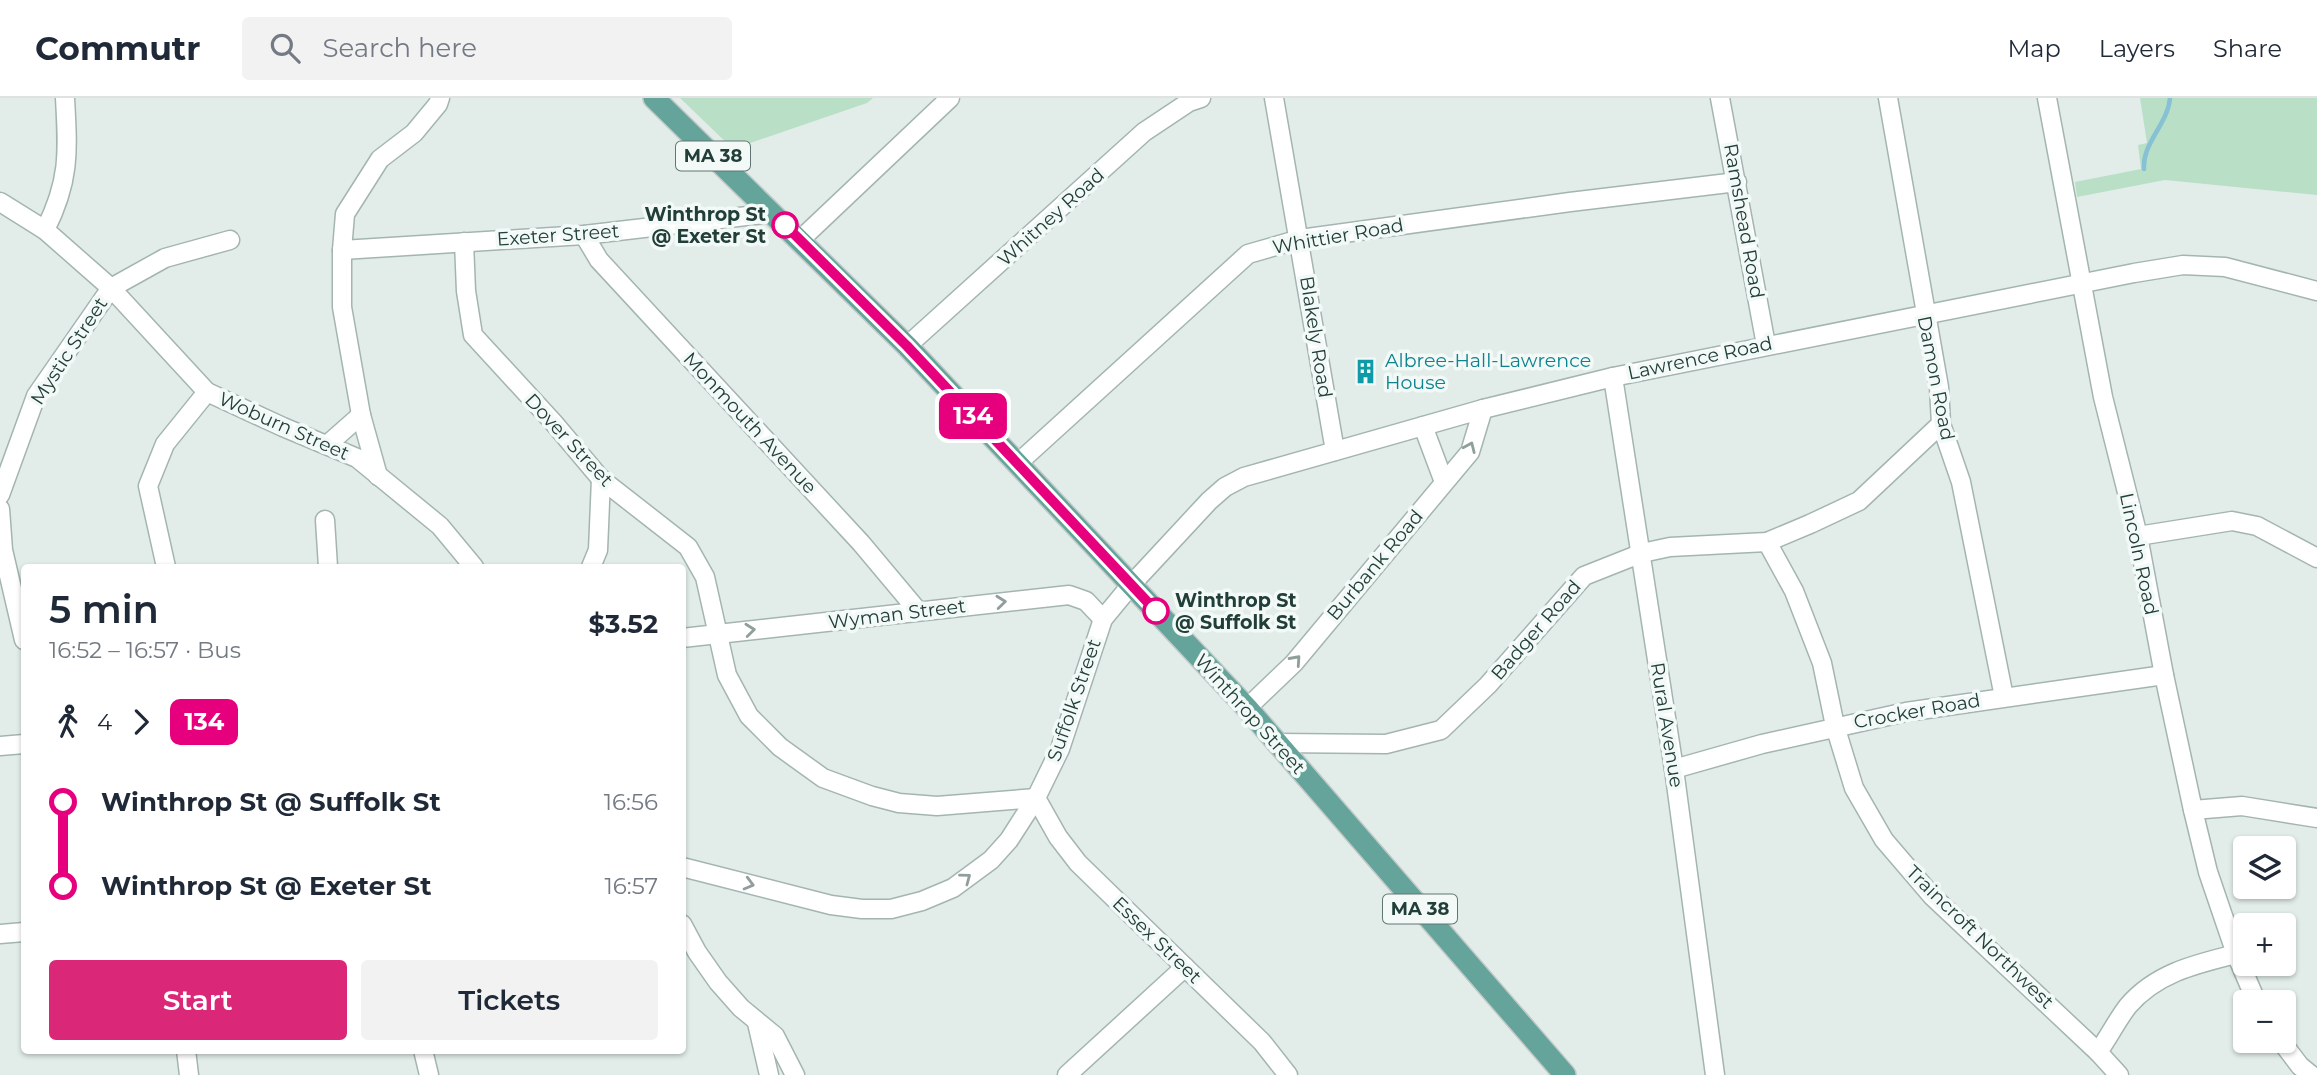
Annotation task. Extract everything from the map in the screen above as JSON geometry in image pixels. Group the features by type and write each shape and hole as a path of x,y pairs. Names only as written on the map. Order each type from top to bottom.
{"main road":[{"name":"Winthrop Street","path":"654,98 907,346 1247,708 1566,1075"}],"street":[{"path":"45,230 57,206 67,170 65,98"},
{"path":"378,476 361,415 342,307 345,214 380,159 414,133 440,98"},
{"path":"800,240 950,98"},
{"name":"Whitney Road","path":"907,346 1144,132 1189,102 1201,98"},
{"name":"Blakely Road","path":"1274,98 1335,451"},
{"name":"Ramshead Road","path":"1720,98 1766,345"},
{"name":"Damon Road","path":"1888,98 1939,387 1941,424 1961,482 2004,697"},
{"name":"Lincoln Road","path":"2047,98 2103,397 2138,536 2193,810 2208,872 2233,945"},
{"name":"Whittier Road","path":"1018,463 1248,254 1300,239 1737,182"},
{"name":"Woburn Street","path":"0,202 45,230 111,288 207,391 357,458 440,526 472,564"},
{"name":"Exeter Street","path":"342,250 584,235 773,213"},
{"name":"Monmouth Avenue","path":"584,235 599,260 861,543 918,611"},
{"path":"111,288 165,258 230,240"},
{"name":"Dover Street","path":"464,242 466,291 473,335 553,422 601,480 688,547 705,577 727,675 748,716 780,747 823,778 899,803 937,806 1036,798"},
{"name":"Lawrence Road","path":"1131,585 1209,500 1244,477 1483,409 1613,377 1766,345 2082,282 2183,265 2225,267 2317,291"},
{"name":"Mystic Street","path":"0,495 36,396 111,288"},
{"name":"Rural Avenue","path":"1613,377 1674,769 1716,1075"},
{"path":"165,564 148,486 165,444 207,391"},
{"name":"Burbank Road","path":"1247,708 1294,663 1470,452 1483,409"},
{"path":"327,445 361,415"},
{"name":"Badger Road","path":"1276,743 1386,744 1441,730 1488,685 1584,576 1642,553 1670,547 1767,542 1858,501 1941,424"},
{"path":"1423,426 1444,482"},
{"path":"592,564 598,550 601,480"},
{"path":"0,509 1,550 21,628"},
{"path":"325,520 328,564"},
{"path":"2138,536 2232,521 2257,526 2317,558"},
{"name":"Traincroft Northwest","path":"1767,542 1794,591 1822,663 1854,788 1884,840 1933,896 2119,1075"},
{"name":"Suffolk Street","path":"686,868 831,905 862,909 891,909 922,901 953,888 1000,850 1036,798 1060,750 1103,619 1131,585"},
{"name":"Wyman Street","path":"686,637 1069,595 1086,601 1103,619"},
{"name":"Crocker Road","path":"1674,769 1836,726 1906,712 2164,675"},
{"path":"0,746 21,744"},
{"name":"Essex Street","path":"1036,798 1058,837 1078,863 1262,1042 1288,1075"},
{"path":"2193,810 2242,806 2317,818"},
{"path":"686,931 718,982 757,1023 775,1036 795,1075"},
{"path":"0,934 21,932"},
{"path":"2098,1052 2123,1012 2147,987 2183,968 2233,955"},
{"path":"1066,1075 1185,967"},
{"path":"757,1023 769,1075"},
{"path":"2290,1053 2311,1075"},
{"path":"186,1054 189,1075"},
{"path":"424,1054 429,1075"}],"green space":[{"path":"680,98 873,98 867,103 733,149"},
{"path":"2140,98 2317,98 2317,195 2165,180 2077,197 2075,182 2141,169 2138,145 2147,143"}],"waterway":[{"path":"2144,169 2147,151 2165,116 2170,98"}],"bus line":[{"name":"134","path":"785,225 907,346 1156,611"}],"place":[{"name":"Winthrop St @ Exeter St","path":"785,225"},
{"name":"Albree-Hall-Lawrence House","path":"1365,371"},
{"name":"Winthrop St @ Suffolk St","path":"1156,611"}]}
